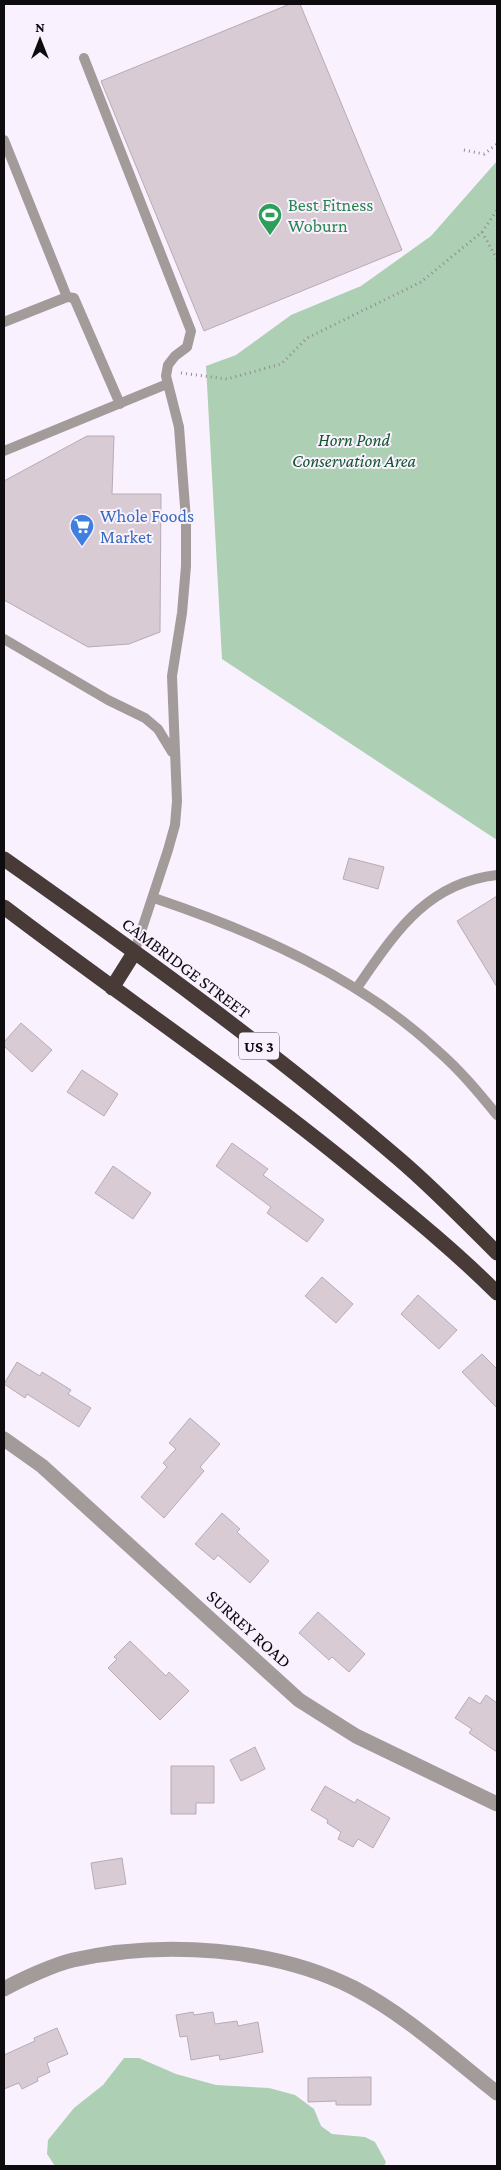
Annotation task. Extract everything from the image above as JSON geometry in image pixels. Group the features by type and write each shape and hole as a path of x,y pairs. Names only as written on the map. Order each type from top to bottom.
{"highway":[{"name":"CAMBRIDGE STREET","path":"4,860 273,1056 400,1159 497,1253"},
{"name":"US 3","path":"4,907 309,1132 431,1233 497,1293"},
{"path":"112,988 134,953"}],"street":[{"name":"SURREY ROAD","path":"4,1439 42,1466 299,1700 356,1736 497,1804"},
{"path":"4,1989 71,1960 129,1950 187,1950 241,1954 300,1966 353,1988 393,2010 497,2093"}],"lane":[{"path":"84,58 188,322 191,338 187,347 175,356 168,365 167,371 167,384 175,408 178,428 186,520 186,566 182,613 172,676 174,758 177,779 175,825 154,898 134,953"},
{"path":"4,140 67,297"},
{"path":"4,322 67,297 72,297 76,300 120,404"},
{"path":"4,451 167,384"},
{"path":"4,639 108,700 145,718 165,737 174,758"},
{"path":"356,989 397,932 430,900 466,881 497,875"},
{"path":"154,898 232,927 317,966 356,989 400,1019 438,1050 497,1114"}],"path":[{"path":"464,150 484,154 497,144"},
{"path":"167,371 227,380 281,364 307,338 421,282 482,232 497,210"},
{"path":"482,232 497,259"}],"green space":[{"name":"Horn Pond Conservation Area","path":"497,161 497,840 222,659 206,366 236,355 291,315 361,286 431,236"},
{"path":"124,2058 139,2058 176,2074 216,2085 269,2088 295,2095 314,2109 321,2126 332,2134 365,2137 375,2142 386,2162 384,2166 55,2166 47,2154 48,2140 74,2108 103,2085"}],"building":[{"path":"290,4 300,4 402,250 204,331 101,81"},
{"name":"Whole Foods Market","path":"87,436 114,436 112,494 161,494 160,632 129,644 88,647 4,600 4,481"},
{"path":"349,858 384,867 378,889 343,879"},
{"path":"497,896 497,987 457,921"},
{"path":"21,1023 52,1050 32,1072 4,1046 4,1042"},
{"path":"82,1070 118,1094 104,1116 67,1092"},
{"path":"232,1143 268,1169 263,1175 324,1220 307,1242 267,1213 271,1207 216,1166"},
{"path":"113,1166 151,1193 133,1219 95,1193"},
{"path":"322,1277 353,1304 336,1323 305,1296"},
{"path":"418,1295 457,1330 439,1349 401,1314"},
{"path":"482,1354 497,1369 497,1408 462,1372"},
{"path":"17,1362 40,1376 42,1372 71,1390 68,1394 91,1408 79,1427 27,1394 25,1398 4,1384"},
{"path":"190,1418 220,1444 200,1467 204,1471 164,1518 141,1497 167,1467 163,1463 176,1449 169,1443"},
{"path":"222,1513 240,1529 237,1532 269,1561 250,1583 218,1555 214,1560 195,1544"},
{"path":"318,1612 365,1654 349,1672 332,1657 329,1660 299,1633"},
{"path":"130,1641 166,1676 169,1672 189,1691 160,1720 108,1668 117,1659 114,1657"},
{"path":"486,1695 497,1703 497,1752 469,1733 472,1729 455,1718 469,1697 480,1704"},
{"path":"255,1747 265,1769 241,1781 230,1760"},
{"path":"171,1766 214,1766 214,1803 196,1803 196,1814 171,1814"},
{"path":"325,1786 355,1803 357,1799 390,1818 373,1848 358,1839 353,1847 338,1839 341,1832 327,1823 328,1820 311,1810"},
{"path":"122,1858 126,1884 95,1889 91,1863"},
{"path":"193,2012 194,2015 213,2012 215,2024 237,2021 238,2026 258,2022 263,2052 220,2060 219,2055 191,2060 187,2036 180,2037 176,2015"},
{"path":"57,2028 68,2054 47,2063 50,2072 37,2078 38,2081 22,2089 19,2083 4,2089 4,2055 35,2041 34,2038"},
{"path":"371,2077 371,2105 336,2105 336,2101 308,2102 308,2078"}],"place":[{"name":"Best Fitness Woburn","path":"270,236"},
{"name":"Whole Foods Market","path":"82,547"}]}
